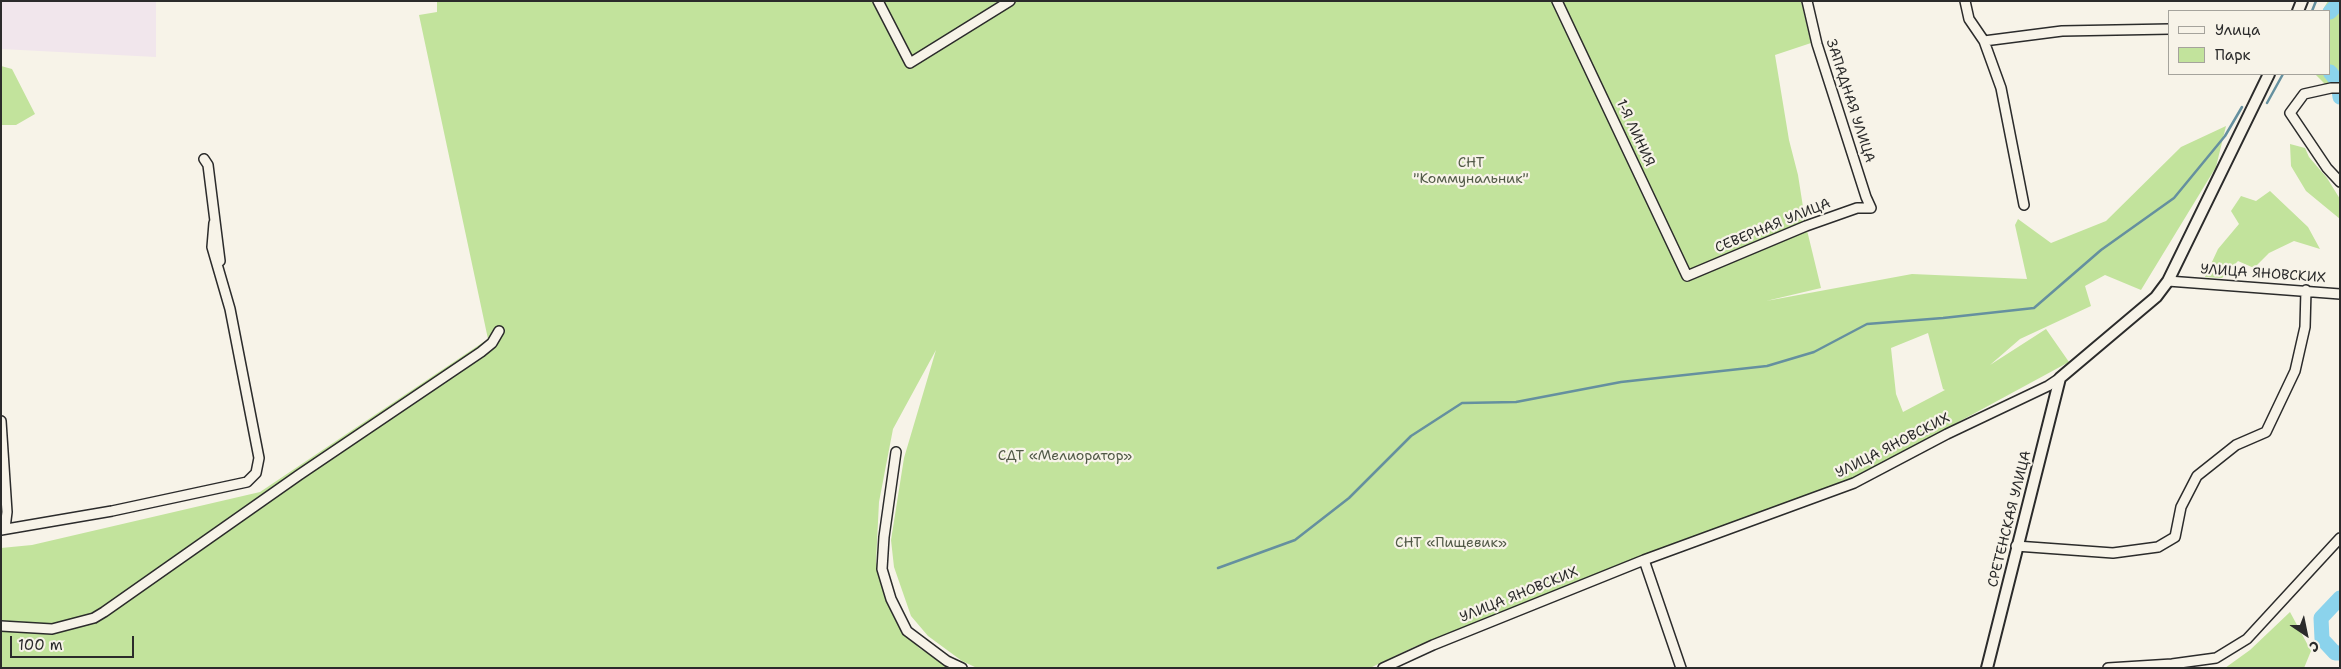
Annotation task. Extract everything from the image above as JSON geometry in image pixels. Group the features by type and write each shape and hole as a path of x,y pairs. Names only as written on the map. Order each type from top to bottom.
{"street":[{"path":"878,1 910,64 1010,1"},
{"name":"1-Я ЛИНИЯ","path":"1557,1 1687,276"},
{"name":"ЗАПАДНАЯ УЛИЦА","path":"1807,1 1817,44 1871,208"},
{"path":"1965,1 1969,20 1984,41 2001,88 2024,205"},
{"path":"1984,41 2062,31 2168,29"},
{"path":"2168,281 2269,75"},
{"path":"2335,88 2304,94 2290,113 2327,168 2340,182"},
{"path":"1,421 7,512 3,529 112,511 247,482 256,473 258,458 230,309 212,247 214,223 208,165 204,159"},
{"name":"СЕВЕРНАЯ УЛИЦА","path":"1687,276 1806,226 1857,208 1871,208"},
{"name":"УЛИЦА ЯНОВСКИХ","path":"1383,668 1433,645 1644,560 1854,483 1947,434 2048,386 2156,297 2168,281 2340,294"},
{"path":"2016,546 2113,553 2158,548 2175,537 2181,506 2197,476 2236,445 2266,432 2294,371 2305,327 2306,290"},
{"path":"1,626 52,629 94,618 322,459 481,352 492,343 499,331"},
{"name":"СРЕТЕНСКАЯ УЛИЦА","path":"1987,668 2016,546 2060,378"},
{"path":"896,452 884,537 882,569 891,599 907,631 947,661 962,668"},
{"path":"2108,668 2172,664 2216,658 2247,639 2340,538"},
{"path":"1644,560 1681,668"}],"shaded area":[{"path":"1,1 156,1 156,57 1,49"}],"green space":[{"path":"437,1 1801,1 1811,43 1775,55 1789,140 1798,175 1806,226 1821,288 1766,301 1912,274 2027,279 2015,225 2018,219 2051,243 2106,221 2181,147 2226,126 2216,167 2141,290 2105,275 2085,286 2091,306 2020,339 1990,365 2046,329 2069,362 1846,483 1669,545 1414,647 1370,668 977,668 962,661 928,636 911,616 894,567 891,540 904,458 936,350 893,429 879,502 876,562 894,614 919,648 953,668 1,668 1,548 32,545 260,492 488,339 419,15 437,12","holes":["1928,333 1943,389 1945,390 1903,412 1896,394 1891,348"]},
{"path":"2328,1 2340,1 2340,79 2325,84 2316,75 2331,75 2331,10 2323,10"},
{"path":"1,66 12,69 35,114 16,125 1,125"},
{"path":"2290,144 2305,148 2309,157 2327,178 2340,199 2340,219 2306,191 2291,166"},
{"path":"2270,191 2308,227 2320,249 2294,241 2269,253 2254,268 2238,261 2222,278 2205,277 2218,249 2239,224 2231,211 2241,196 2256,201"},
{"path":"2290,612 2311,651 2304,668 2225,668 2250,650"}],"waterway":[{"path":"2312,10 2316,1"},
{"path":"2331,11 2340,1"},
{"path":"2331,73 2338,82 2340,97"},
{"path":"2267,103 2282,75"},
{"path":"1218,568 1295,540 1349,498 1411,436 1462,403 1516,402 1621,382 1767,366 1814,352 1867,324 2034,308 2101,250 2174,198 2225,136 2242,107"},
{"path":"2340,598 2321,618 2322,639 2335,653 2340,653"}],"park label":[{"name":"СНТ \"Коммунальник\"","path":"1471,172"},
{"name":"СДТ «Мелиоратор»","path":"1065,456"},
{"name":"СНТ «Пищевик»","path":"1451,543"}]}
